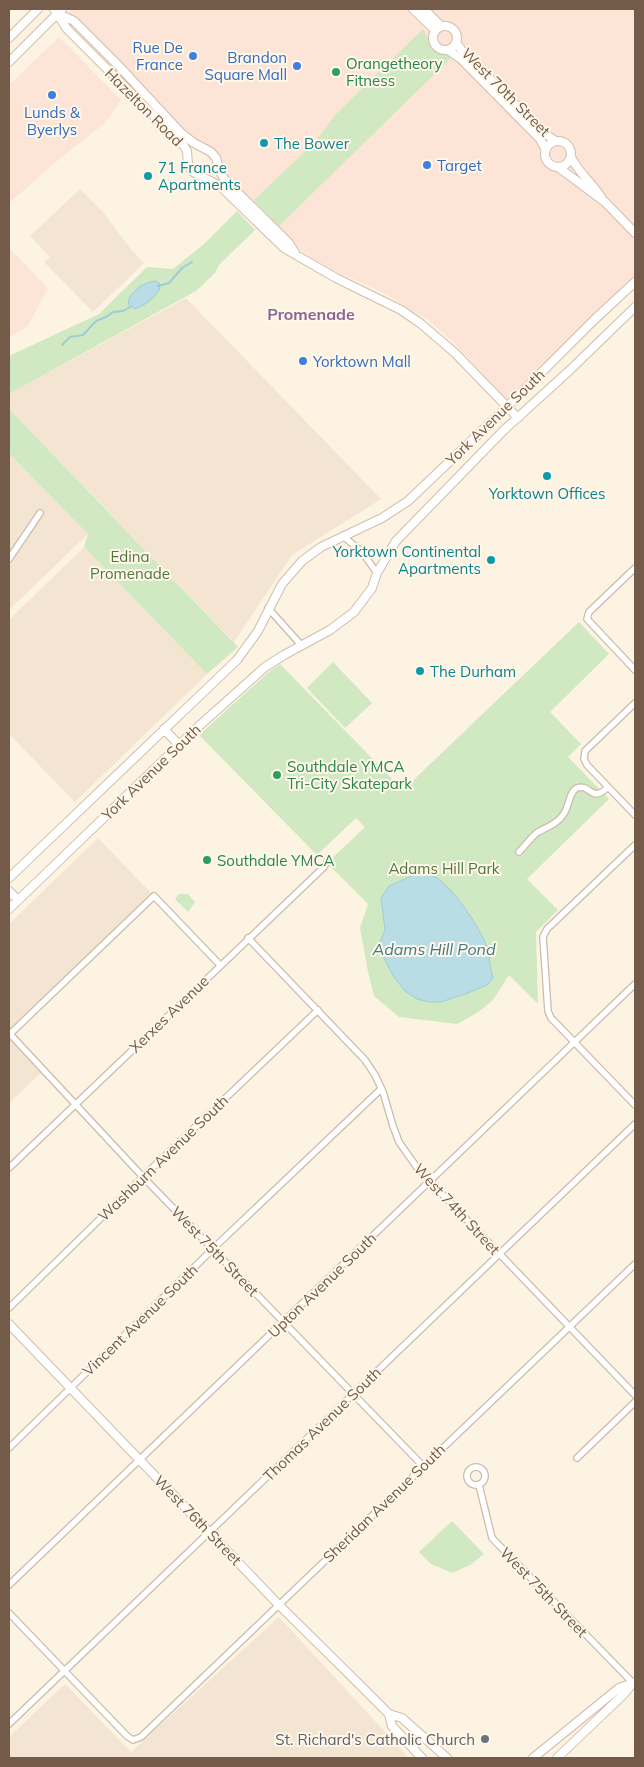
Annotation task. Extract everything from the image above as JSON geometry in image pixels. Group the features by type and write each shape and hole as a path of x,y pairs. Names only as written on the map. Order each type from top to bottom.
{"street":[{"path":"9,38 38,9"},
{"path":"413,9 438,28 449,26 454,29 457,35 456,43 448,50 441,50 435,45 432,38 438,28"},
{"path":"424,9 438,28"},
{"path":"9,62 58,10"},
{"name":"Hazelton Road","path":"58,10 74,21 181,132 201,147 212,152 225,180 288,242 297,254"},
{"name":"Hazelton Road","path":"58,10 67,28 86,49 161,124 181,141 187,151 188,165 193,172 220,186 284,248 336,278 401,310 420,323 455,353 518,418"},
{"name":"West 70th Street","path":"456,43 545,134 556,140"},
{"name":"West 70th Street","path":"448,50 461,59 540,139 546,150"},
{"path":"605,202 594,186 575,166 571,157 571,149 567,144 556,140 551,143 545,154 547,161 605,202 635,233"},
{"path":"188,159 192,151 197,147 201,147"},
{"path":"558,167 566,164 571,157"},
{"path":"203,177 213,174 218,165"},
{"name":"York Avenue South","path":"9,878 237,660 258,630 282,584 302,561 321,547 382,518 408,500 507,407 595,318 635,282"},
{"name":"York Avenue South","path":"9,909 179,745 265,667 330,630 354,612 372,588 377,573 396,541 486,448 635,307"},
{"path":"9,560 40,513"},
{"path":"343,536 362,552 377,573"},
{"path":"635,568 587,615 587,619 635,670"},
{"path":"268,608 302,646"},
{"path":"635,703 585,751 584,759 587,765 635,815"},
{"path":"164,729 179,745"},
{"path":"520,852 537,833 552,826 563,816 569,806 572,792 576,788 581,788 595,795 601,794 608,787"},
{"path":"635,845 547,929 543,937 548,1011 551,1018 635,1105"},
{"name":"Xerxes Avenue","path":"9,1168 248,938 328,864 328,860"},
{"path":"9,891 18,900"},
{"name":"West 75th Street","path":"220,965 154,896 10,1034 144,1177 423,1466"},
{"name":"West 74th Street","path":"248,938 365,1060 381,1089 400,1142 413,1163 429,1182 635,1395"},
{"name":"Upton Avenue South","path":"9,1585 635,984"},
{"name":"Washburn Avenue South","path":"9,1308 318,1010"},
{"name":"Vincent Avenue South","path":"9,1448 213,1248 381,1089"},
{"name":"Thomas Avenue South","path":"9,1724 635,1124"},
{"name":"Sheridan Avenue South","path":"65,1672 126,1736 133,1740 141,1737 635,1264"},
{"name":"West 76th Street","path":"9,1324 278,1604 389,1714 402,1718 447,1758"},
{"path":"577,1458 635,1402"},
{"name":"West 75th Street","path":"478,1485 492,1538 635,1683"},
{"path":"9,1613 65,1672"},
{"path":"533,1758 619,1688 635,1683"},
{"path":"557,1758 635,1683"},
{"name":"West 76th Street","path":"389,1714 392,1726 422,1758"}],"shaded area":[{"path":"72,9 635,9 635,288 513,406 453,342 428,320 380,291 333,270 306,254 286,239 68,12"},
{"path":"59,37 121,100 105,123 57,161 9,203 9,85"},
{"path":"80,189 103,212 130,248 144,263 93,312 44,262 50,257 30,236"},
{"path":"9,248 48,288 28,326 9,337"},
{"path":"186,298 381,499 292,555 234,642 9,409 9,394"},
{"path":"9,452 88,534 9,610"},
{"path":"84,547 207,674 75,802 9,734 9,620"},
{"path":"98,838 151,893 9,1030 9,924"},
{"path":"9,1039 41,1073 9,1103"},
{"path":"279,1617 409,1758 9,1758 9,1737 65,1684 131,1752"}],"green space":[{"path":"423,29 434,47 452,57 279,226 254,200 315,142 335,115"},
{"path":"237,211 255,230 218,266 216,272 196,291 9,394 9,356 99,314 147,267 173,269 204,244"},
{"name":"Edina Promenade","path":"9,409 238,647 207,674 84,547 88,534 9,453"},
{"name":"Adams Hill Park","path":"579,622 609,654 550,712 581,744 568,757 609,799 527,879 558,910 536,932 538,1004 509,975 493,1000 477,1013 457,1024 399,1017 374,996 360,928 368,904 327,863 365,827 356,818 317,855 199,735 280,664 403,790"},
{"path":"333,662 372,703 345,728 307,688"},
{"path":"179,894 188,894 195,902 188,912 175,899"},
{"path":"452,1521 484,1554 470,1565 452,1573 431,1564 419,1552"}],"water":[{"path":"155,281 159,283 160,289 152,298 135,309 129,305 128,300 136,290 146,283"},
{"name":"Adams Hill Pond","path":"418,873 431,875 440,880 449,888 474,921 488,951 493,978 487,985 441,1002 429,1002 417,999 405,991 394,977 380,951 381,939 385,930 381,898 389,886"}],"waterway":[{"path":"158,286 169,283 182,268 192,262"},
{"path":"62,345 70,337 83,335 96,321 113,312 123,311 130,307"}],"place":[{"name":"Rue De France","path":"193,56"},
{"name":"Brandon Square Mall","path":"297,66"},
{"name":"Orangetheory Fitness","path":"336,72"},
{"name":"Lunds & Byerlys","path":"52,95"},
{"name":"The Bower","path":"264,143"},
{"name":"Target","path":"427,165"},
{"name":"71 France Apartments","path":"148,176"},
{"name":"Yorktown Mall","path":"303,361"},
{"name":"Yorktown Offices","path":"547,476"},
{"name":"Yorktown Continental Apartments","path":"491,560"},
{"name":"The Durham","path":"420,671"},
{"name":"Southdale YMCA Tri-City Skatepark","path":"277,775"},
{"name":"Southdale YMCA","path":"207,860"},
{"name":"St. Richard's Catholic Church","path":"485,1739"}],"district":[{"name":"Promenade","path":"311,314"}]}
